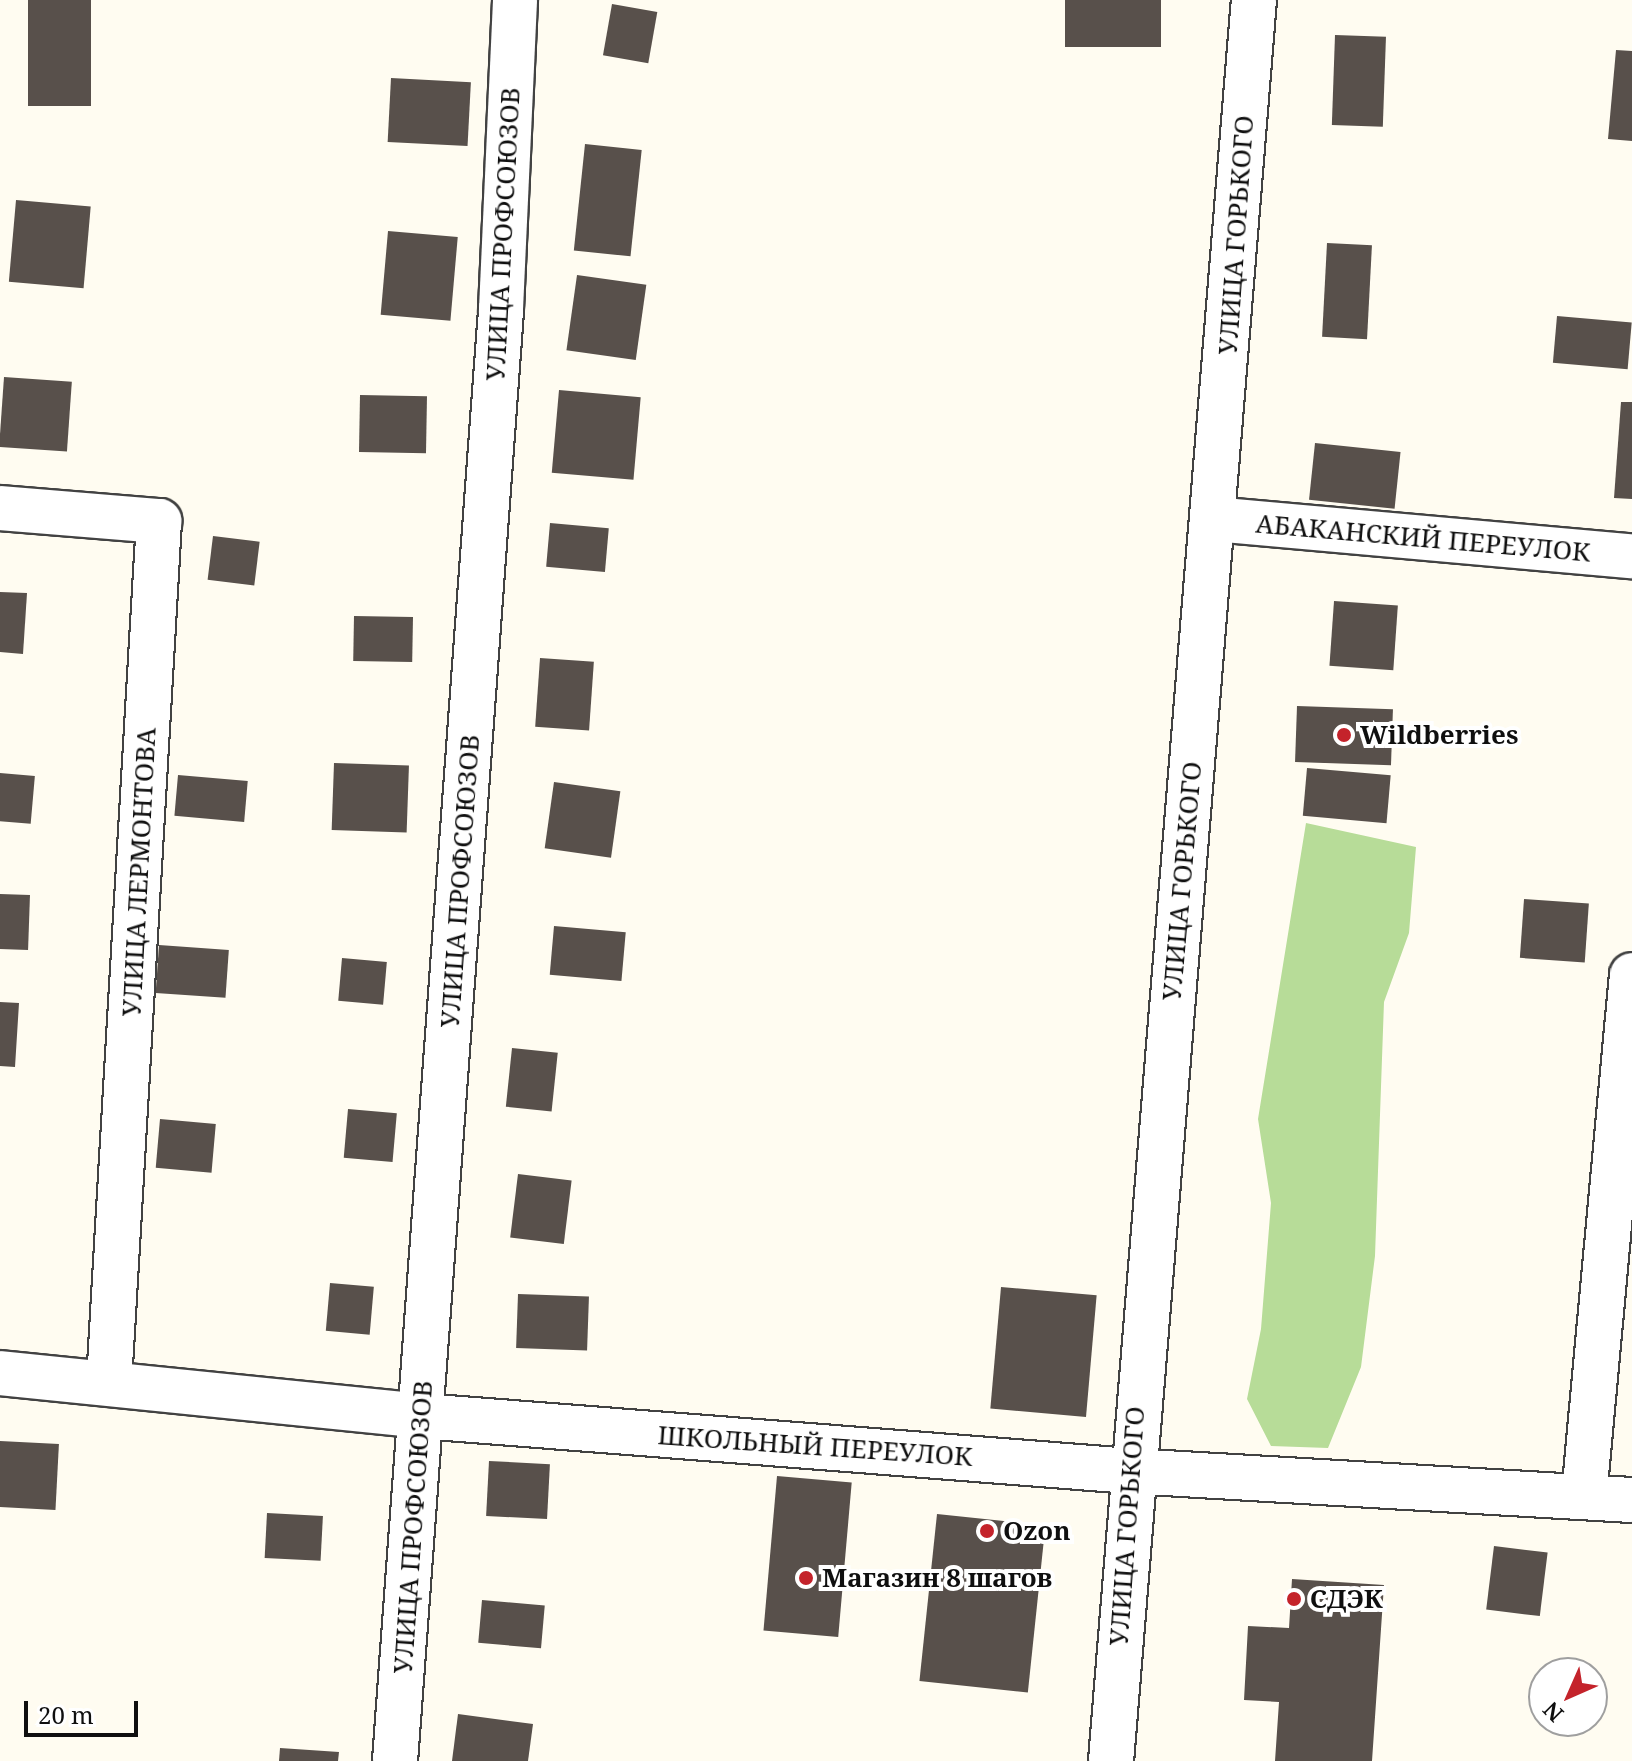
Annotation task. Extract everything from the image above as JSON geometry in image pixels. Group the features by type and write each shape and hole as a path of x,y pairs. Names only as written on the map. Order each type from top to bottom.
{"street":[{"name":"УЛИЦА ПРОФСОЮЗОВ","path":"395,1761 501,309 515,0"},
{"name":"УЛИЦА ГОРЬКОГО","path":"1111,1761 1130,1471 1214,519 1254,0"},
{"name":"УЛИЦА ЛЕРМОНТОВА","path":"0,508 159,521 109,1383"},
{"name":"АБАКАНСКИЙ ПЕРЕУЛОК","path":"1214,519 1632,556"},
{"path":"1584,1496 1632,975"},
{"name":"ШКОЛЬНЫЙ ПЕРЕУЛОК","path":"0,1373 422,1416 1130,1471 1632,1500"}],"green space":[{"path":"1306,823 1416,847 1409,933 1384,1002 1375,1256 1361,1367 1328,1448 1271,1446 1247,1399 1261,1329 1271,1203 1258,1119"}],"building":[{"path":"28,0 91,0 91,106 28,106"},
{"path":"1065,0 1161,0 1161,47 1065,47"},
{"path":"612,4 657,12 648,63 603,55"},
{"path":"1335,35 1386,37 1383,127 1332,125"},
{"path":"1616,50 1632,51 1632,141 1608,139"},
{"path":"391,78 471,82 468,146 388,142"},
{"path":"585,144 642,150 631,256 574,250"},
{"path":"16,200 91,207 84,288 9,282"},
{"path":"388,231 458,237 450,321 381,315"},
{"path":"1327,243 1372,245 1367,339 1322,337"},
{"path":"577,275 646,285 636,360 566,350"},
{"path":"1557,316 1632,323 1628,369 1553,363"},
{"path":"4,377 72,382 67,452 0,447"},
{"path":"559,390 641,397 633,480 552,473"},
{"path":"360,395 427,396 426,453 359,452"},
{"path":"1621,402 1632,402 1632,499 1614,498"},
{"path":"1315,443 1401,452 1395,509 1309,500"},
{"path":"550,523 609,528 605,572 546,567"},
{"path":"213,536 260,542 254,585 208,580"},
{"path":"0,592 27,593 23,654 0,652"},
{"path":"1334,601 1398,605 1393,670 1329,666"},
{"path":"354,616 413,617 412,662 353,661"},
{"path":"540,658 594,662 589,731 535,727"},
{"name":"Wildberries","path":"1297,706 1393,709 1391,765 1295,762"},
{"path":"334,763 409,766 407,833 332,830"},
{"path":"1307,768 1391,775 1386,823 1303,816"},
{"path":"0,773 35,776 31,824 0,821"},
{"path":"178,775 248,781 244,822 174,816"},
{"path":"554,782 620,791 611,858 545,848"},
{"path":"0,894 30,895 28,950 0,949"},
{"path":"1524,899 1589,904 1585,962 1520,958"},
{"path":"554,926 626,932 621,981 550,975"},
{"path":"159,945 229,950 225,998 156,993"},
{"path":"342,958 387,962 383,1005 338,1001"},
{"path":"0,1002 19,1003 15,1067 0,1066"},
{"path":"512,1048 558,1053 552,1111 506,1107"},
{"path":"348,1109 397,1113 393,1162 344,1158"},
{"path":"160,1119 216,1124 212,1173 156,1168"},
{"path":"518,1174 572,1181 564,1244 510,1238"},
{"path":"330,1283 374,1287 370,1335 326,1331"},
{"path":"1001,1287 1097,1295 1086,1417 990,1409"},
{"path":"518,1294 589,1296 587,1350 516,1348"},
{"path":"0,1441 59,1444 55,1510 0,1507"},
{"path":"489,1461 550,1464 547,1519 486,1516"},
{"name":"Магазин 8 шагов","path":"777,1476 852,1483 838,1637 763,1630"},
{"path":"267,1513 323,1516 321,1561 265,1558"},
{"name":"Магазин 8 шагов","path":"937,1514 1045,1525 1028,1692 919,1681"},
{"path":"1494,1546 1548,1553 1540,1616 1486,1610"},
{"path":"1292,1579 1384,1585 1372,1761 1275,1761 1279,1702 1244,1700 1248,1626 1289,1628"},
{"path":"482,1600 545,1605 541,1648 478,1643"},
{"path":"458,1714 533,1724 528,1761 452,1761"},
{"path":"280,1748 339,1752 338,1761 279,1761"}],"place":[{"name":"Wildberries","path":"1344,735"},
{"name":"Ozon","path":"987,1531"},
{"name":"Магазин 8 шагов","path":"806,1578"},
{"name":"СДЭК","path":"1294,1599"}]}
